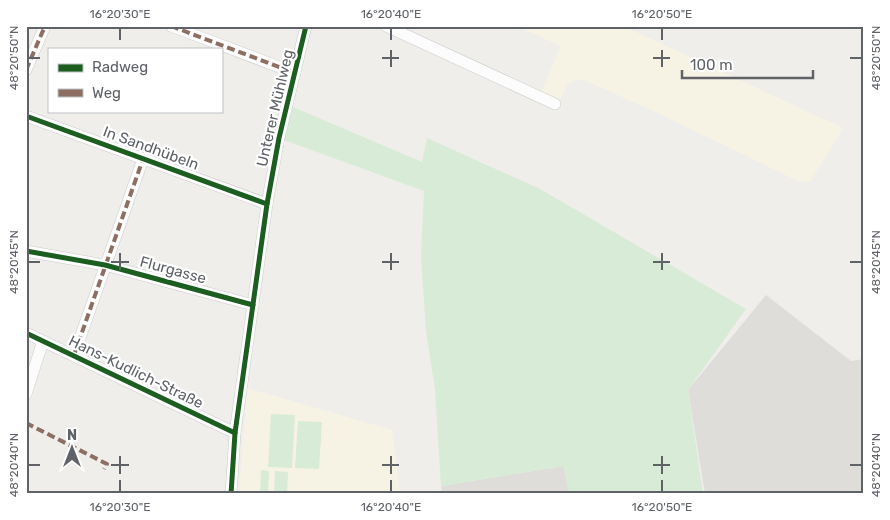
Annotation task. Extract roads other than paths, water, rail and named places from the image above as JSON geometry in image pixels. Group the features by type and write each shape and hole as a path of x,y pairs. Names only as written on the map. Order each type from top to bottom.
{"street":[{"path":"26,70 45,26"},
{"path":"171,26 295,73"},
{"name":"Unterer Mühlweg","path":"231,494 236,433 267,204 279,138 306,26"},
{"path":"386,26 555,104"},
{"name":"In Sandhübeln","path":"26,116 267,204"},
{"path":"74,355 142,158"},
{"name":"Flurgasse","path":"26,251 105,265 253,305"},
{"name":"Hans-Kudlich-Straße","path":"26,333 236,433"},
{"path":"26,394 43,340"}]}
